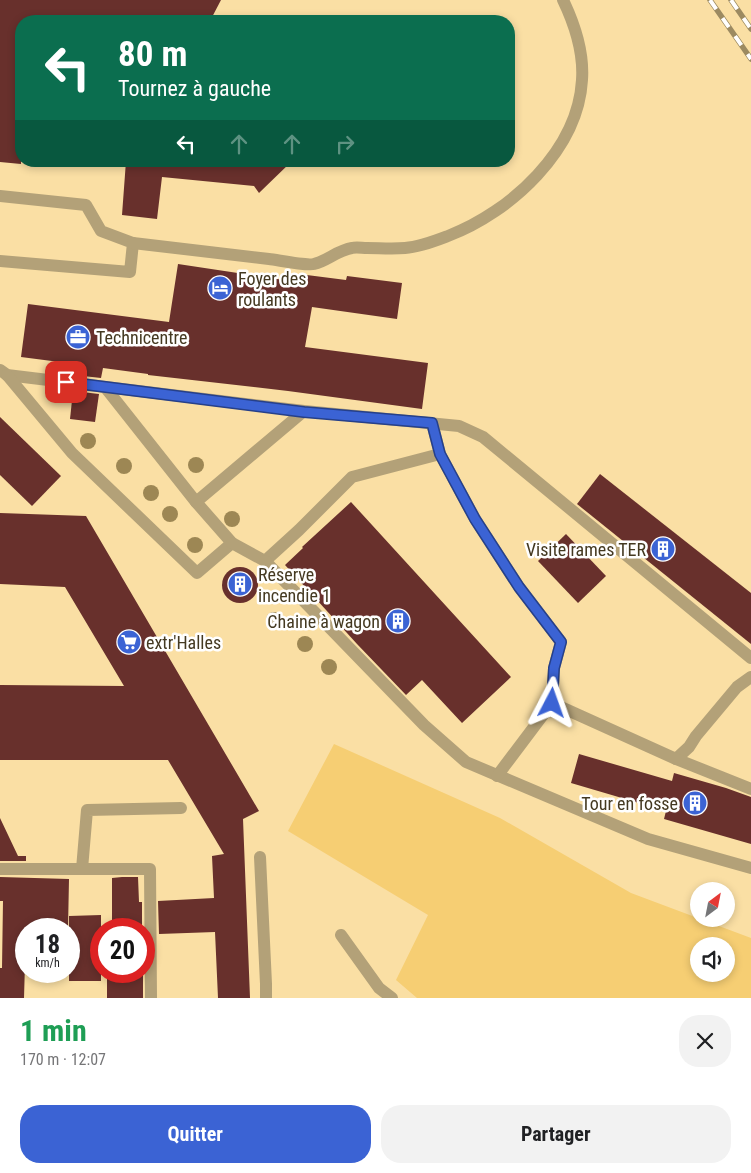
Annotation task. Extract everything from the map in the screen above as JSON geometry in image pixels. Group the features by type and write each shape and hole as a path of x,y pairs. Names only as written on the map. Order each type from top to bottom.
{"street":[{"path":"0,196 86,205 100,231 133,243 313,265 352,248 406,248 450,235 484,219 507,203 532,181 550,160 573,120 582,87 582,58 573,20 563,0"},
{"path":"0,261 130,272 133,243"},
{"path":"4,372 105,387 304,412 459,426 483,436 751,658"},
{"path":"4,372 72,453 198,573 232,543"},
{"path":"105,387 196,502 232,543 265,561 424,725 466,762 648,839 751,868"},
{"path":"196,502 304,412"},
{"path":"432,423 440,454 475,519 519,587 561,642 554,668 552,703 497,776"},
{"path":"265,561 352,477 440,454"},
{"path":"676,759 689,748 696,736 737,687 751,677"},
{"path":"552,703 676,759 751,789"},
{"path":"82,869 87,810 181,808"},
{"path":"260,857 266,998"},
{"path":"0,869 150,869 151,998"},
{"path":"341,935 379,988 392,998"}],"shaded area":[{"path":"334,744 500,818 631,893 690,915 690,928 724,928 751,938 751,998 417,998 396,980 428,915 288,831"}],"building":[{"path":"0,0 221,0 213,15 15,15 15,163 0,162"},
{"path":"126,167 286,167 259,193 254,186 162,177 157,219 122,215"},
{"path":"178,264 297,282 299,274 346,280 347,276 402,283 397,319 312,307 305,347 428,363 422,409 103,368 101,378 74,375 75,364 21,357 28,304 169,322"},
{"path":"73,391 99,394 95,422 70,419"},
{"path":"0,417 61,476 32,506 0,475"},
{"name":"Visite rames TER","path":"600,474 751,593 751,644 577,504"},
{"name":"Chaine à wagon","path":"351,502 511,677 462,723 422,680 406,695 285,565"},
{"path":"0,513 86,516 259,811 243,819 250,998 218,998 215,932 159,934 158,901 214,898 212,856 224,854 168,760 0,760 0,685 124,686 65,587 0,584"},
{"path":"566,534 606,576 578,603 538,561"},
{"name":"Réserve incendie 1","path":"240,567 252,573 258,585 252,597 240,603 228,597 222,585 228,573"},
{"name":"Tour en fosse","path":"579,754 672,781 674,773 751,797 751,844 664,819 666,811 571,783"},
{"path":"0,818 18,856 26,856 26,861 0,861"},
{"path":"0,877 69,879 68,918 15,918 15,983 24,983 24,998 0,998 3,901 0,901"},
{"path":"138,877 139,902 142,902 142,918 112,918 112,878"},
{"path":"101,915 101,918 90,918 90,981 80,981 80,918 69,918 69,916"},
{"path":"107,983 143,983 143,998 107,998"}],"railway":[{"path":"710,0 751,59"},
{"path":"731,0 751,29"}],"place":[{"name":"Foyer des roulants","path":"220,288"},
{"name":"Technicentre","path":"78,337"},
{"name":"Visite rames TER","path":"663,549"},
{"name":"Réserve incendie 1","path":"240,584"},
{"name":"Chaine à wagon","path":"398,621"},
{"name":"extr'Halles","path":"129,642"},
{"name":"Tour en fosse","path":"695,803"}],"route":[{"path":"66,382 304,412 432,423 440,454 475,519 519,587 561,642 554,668 552,703"}]}
